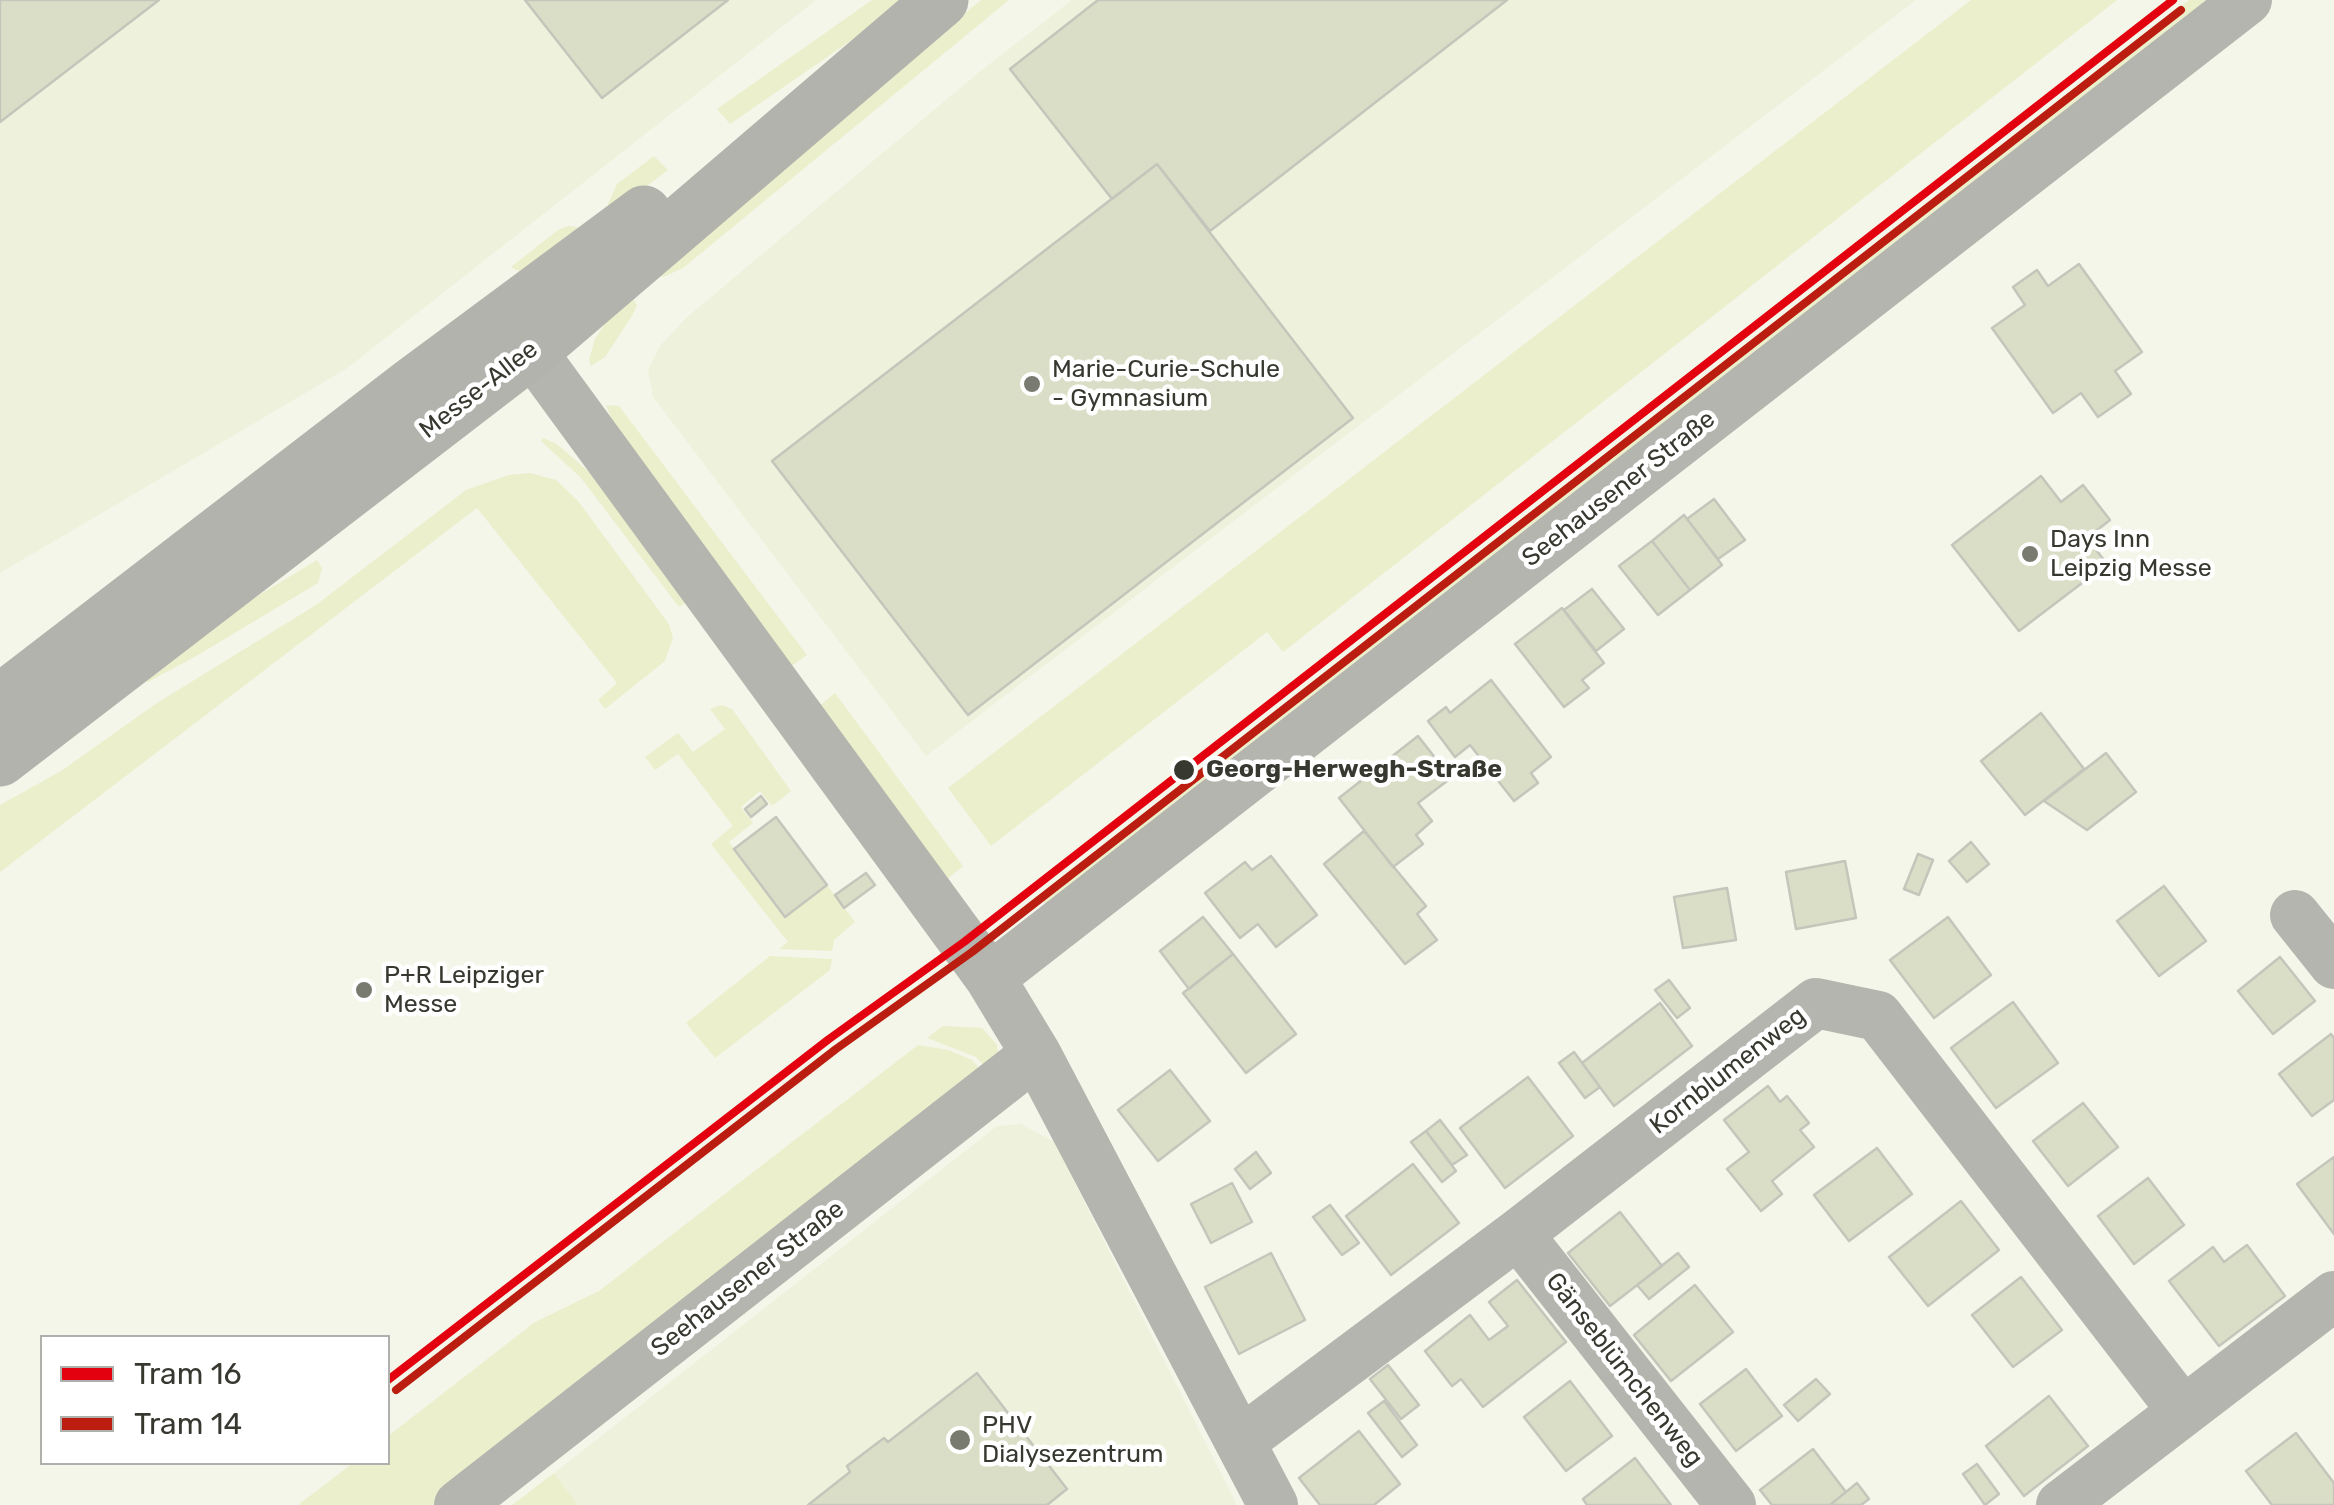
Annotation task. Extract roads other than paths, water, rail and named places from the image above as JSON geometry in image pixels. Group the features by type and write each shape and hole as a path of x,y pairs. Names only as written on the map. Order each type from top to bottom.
{"main road":[{"name":"Messe-Allee","path":"0,760 518,333 939,0"},
{"name":"Messe-Allee","path":"0,702 518,333"}],"street":[{"name":"Seehausener Straße","path":"990,978 2247,0"},
{"path":"518,333 990,978 1036,1054 1273,1505"},
{"path":"2296,915 2334,964"},
{"name":"Kornblumenweg","path":"1240,1441 1518,1234 1816,1003 1878,1016 2182,1410"},
{"name":"Seehausener Straße","path":"459,1505 1036,1054"},
{"name":"Gänseblümchenweg","path":"1518,1234 1731,1505"},
{"path":"2060,1505 2334,1296"}],"tram line":[{"name":"16","path":"390,1378 829,1039 964,942 2173,0"},
{"name":"14","path":"396,1390 836,1049 972,952 2181,10"}],"place":[{"name":"Marie-Curie-Schule - Gymnasium","path":"1032,384"},
{"name":"Days Inn Leipzig Messe","path":"2030,554"},
{"name":"Georg-Herwegh-Straße","path":"1184,770"},
{"name":"P+R Leipziger Messe","path":"364,990"},
{"name":"PHV Dialysezentrum","path":"960,1440"}]}
